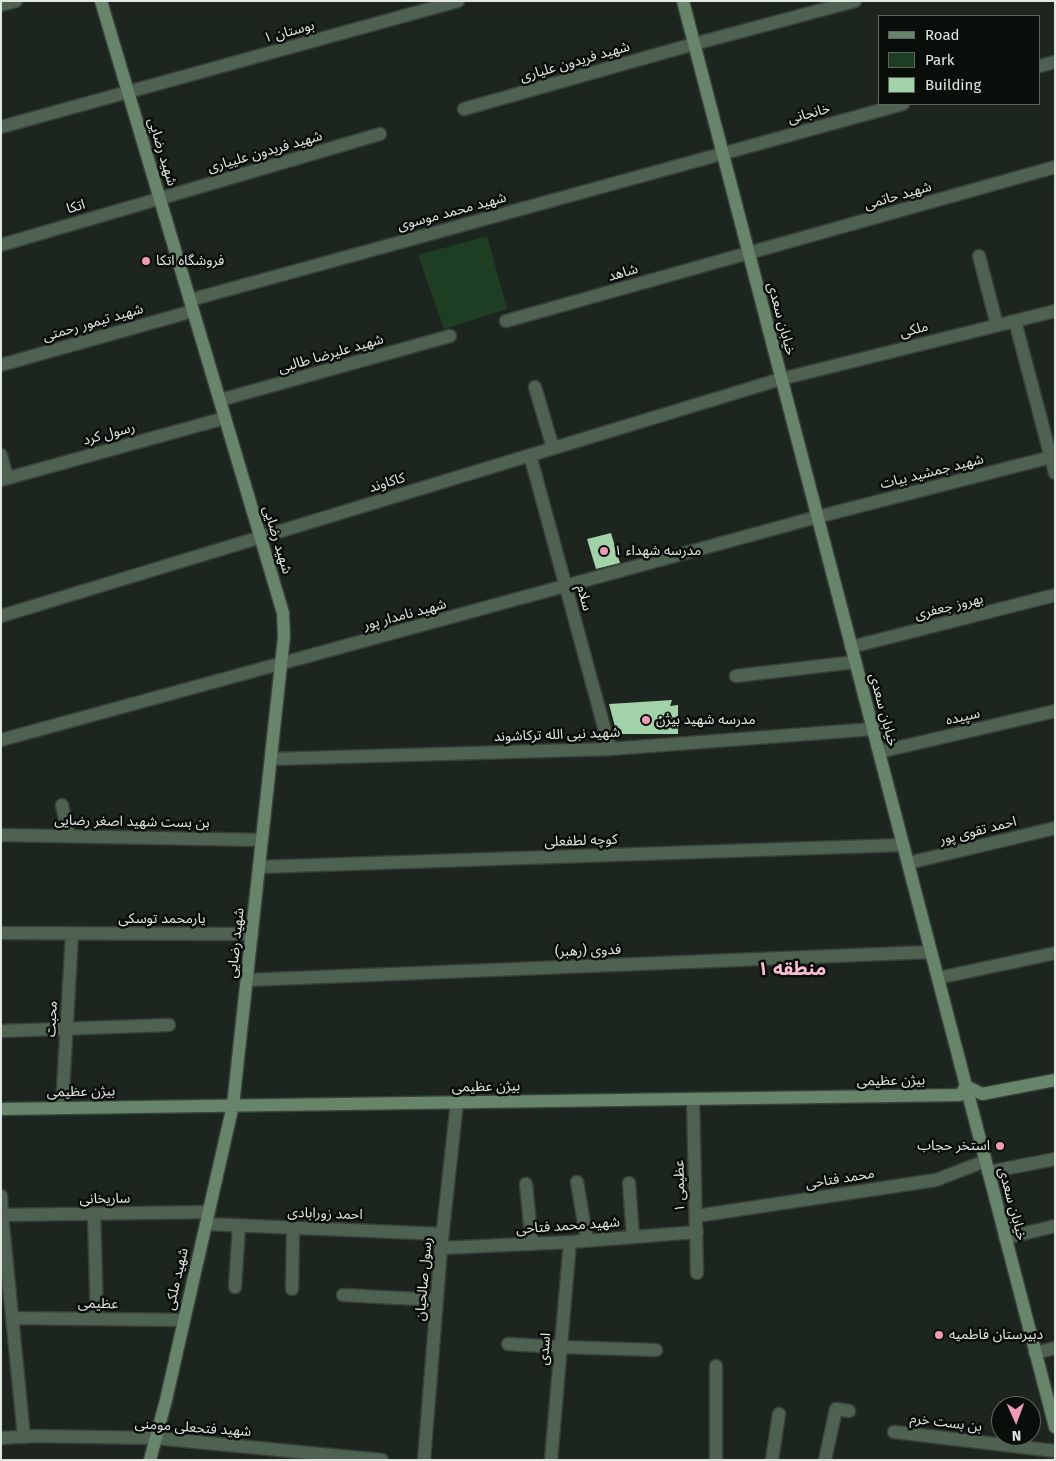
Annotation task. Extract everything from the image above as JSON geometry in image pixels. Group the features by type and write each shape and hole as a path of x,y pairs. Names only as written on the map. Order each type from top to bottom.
{"main road":[{"name":"شهید رضایی","path":"101,1 283,613 284,636 233,1105"},
{"name":"خیابان سعدی","path":"683,1 1055,1427"},
{"path":"966,1086 982,1094 1055,1080"},
{"name":"بیژن عظیمی","path":"1,1108 960,1095 966,1086"},
{"name":"شهید ملکی","path":"150,1460 166,1400 233,1105"}],"street":[{"path":"1,5 16,1"},
{"name":"بوستان ۱","path":"1,127 458,1"},
{"name":"شهید فریدون علیاری","path":"464,109 855,1"},
{"path":"1041,66 1055,62"},
{"name":"خانجانی","path":"722,153 899,105"},
{"name":"شهید فریدون علییاری","path":"160,198 380,134"},
{"name":"شهید محمد موسوی","path":"192,305 722,153"},
{"name":"شهید حاتمی","path":"748,253 1055,167"},
{"name":"اتکا","path":"1,245 160,198"},
{"name":"شاهد","path":"506,321 748,253"},
{"path":"979,256 997,325"},
{"name":"شهید تیمور رحمتی","path":"1,365 192,305"},
{"name":"ملکی","path":"781,379 1055,311"},
{"path":"1015,320 1053,457 1055,473"},
{"name":"شهید علیرضا طالبی","path":"220,400 450,336"},
{"name":"کاکاوند","path":"1,616 781,379"},
{"path":"535,387 553,448"},
{"name":"رسول کرد","path":"4,479 225,418"},
{"path":"1,455 4,479"},
{"name":"سلام","path":"530,455 610,749"},
{"name":"شهید جمشید بیات","path":"817,517 1053,457"},
{"name":"شهید نامدار پور","path":"1,740 817,517"},
{"name":"بهروز جعفری","path":"851,647 1055,595"},
{"path":"736,676 855,662"},
{"name":"سپیده","path":"879,752 1055,711"},
{"name":"شهید نبی الله ترکاشوند","path":"271,759 610,749 873,730"},
{"path":"62,804 69,836"},
{"name":"احمد تقوی پور","path":"908,863 1055,828"},
{"name":"بن بست شهید اصغر رضایی","path":"1,835 262,840"},
{"name":"کوچه لطفعلی","path":"259,867 903,845"},
{"name":"یارمحمد توسکی","path":"2,933 252,934"},
{"name":"محبت","path":"62,1107 72,934"},
{"name":"فدوی (رهبر)","path":"247,980 931,952"},
{"path":"938,978 1055,953"},
{"path":"1,1031 169,1025"},
{"name":"عظیمی ۱","path":"693,1099 697,1273"},
{"name":"رسول صالحیان","path":"424,1460 442,1234 457,1102"},
{"name":"محمد فتاحی","path":"696,1216 936,1180 987,1166 1055,1159"},
{"path":"577,1182 587,1240"},
{"path":"629,1183 633,1237"},
{"path":"526,1184 532,1244"},
{"path":"1,1196 24,1437"},
{"path":"94,1214 97,1319"},
{"name":"ساریخانی","path":"2,1215 94,1214 207,1218"},
{"name":"احمد زورابادی","path":"207,1218 239,1226 442,1234"},
{"path":"235,1287 239,1226"},
{"path":"1006,1238 1055,1226"},
{"path":"292,1288 293,1228"},
{"name":"شهید محمد فتاحی","path":"441,1248 570,1242 697,1232"},
{"name":"اسدی","path":"551,1460 570,1242"},
{"path":"343,1295 437,1300"},
{"name":"عظیمی","path":"13,1318 183,1320"},
{"path":"508,1344 561,1348 656,1350"},
{"path":"1035,1353 1055,1348"},
{"path":"716,1366 716,1460"},
{"path":"825,1460 836,1409 849,1411"},
{"path":"772,1460 778,1414"},
{"name":"بن بست خرم","path":"894,1432 1055,1451"},
{"name":"شهید فتحعلی مومنی","path":"1,1438 155,1438 382,1460"}],"green space":[{"path":"487,236 507,309 444,329 418,255"}],"building":[{"name":"مدرسه شهداء ۱","path":"611,533 620,563 596,569 587,539"},
{"name":"مدرسه شهید بیژن","path":"672,700 670,706 678,705 678,734 617,734 609,704"}],"place":[{"name":"فروشگاه اتکا","path":"146,261"},
{"name":"مدرسه شهداء ۱","path":"604,551"},
{"name":"مدرسه شهید بیژن","path":"646,720"},
{"name":"استخر حجاب","path":"1000,1146"},
{"name":"دبیرستان فاطمیه","path":"939,1335"}],"district":[{"name":"منطقه ۱","path":"792,970"}]}
